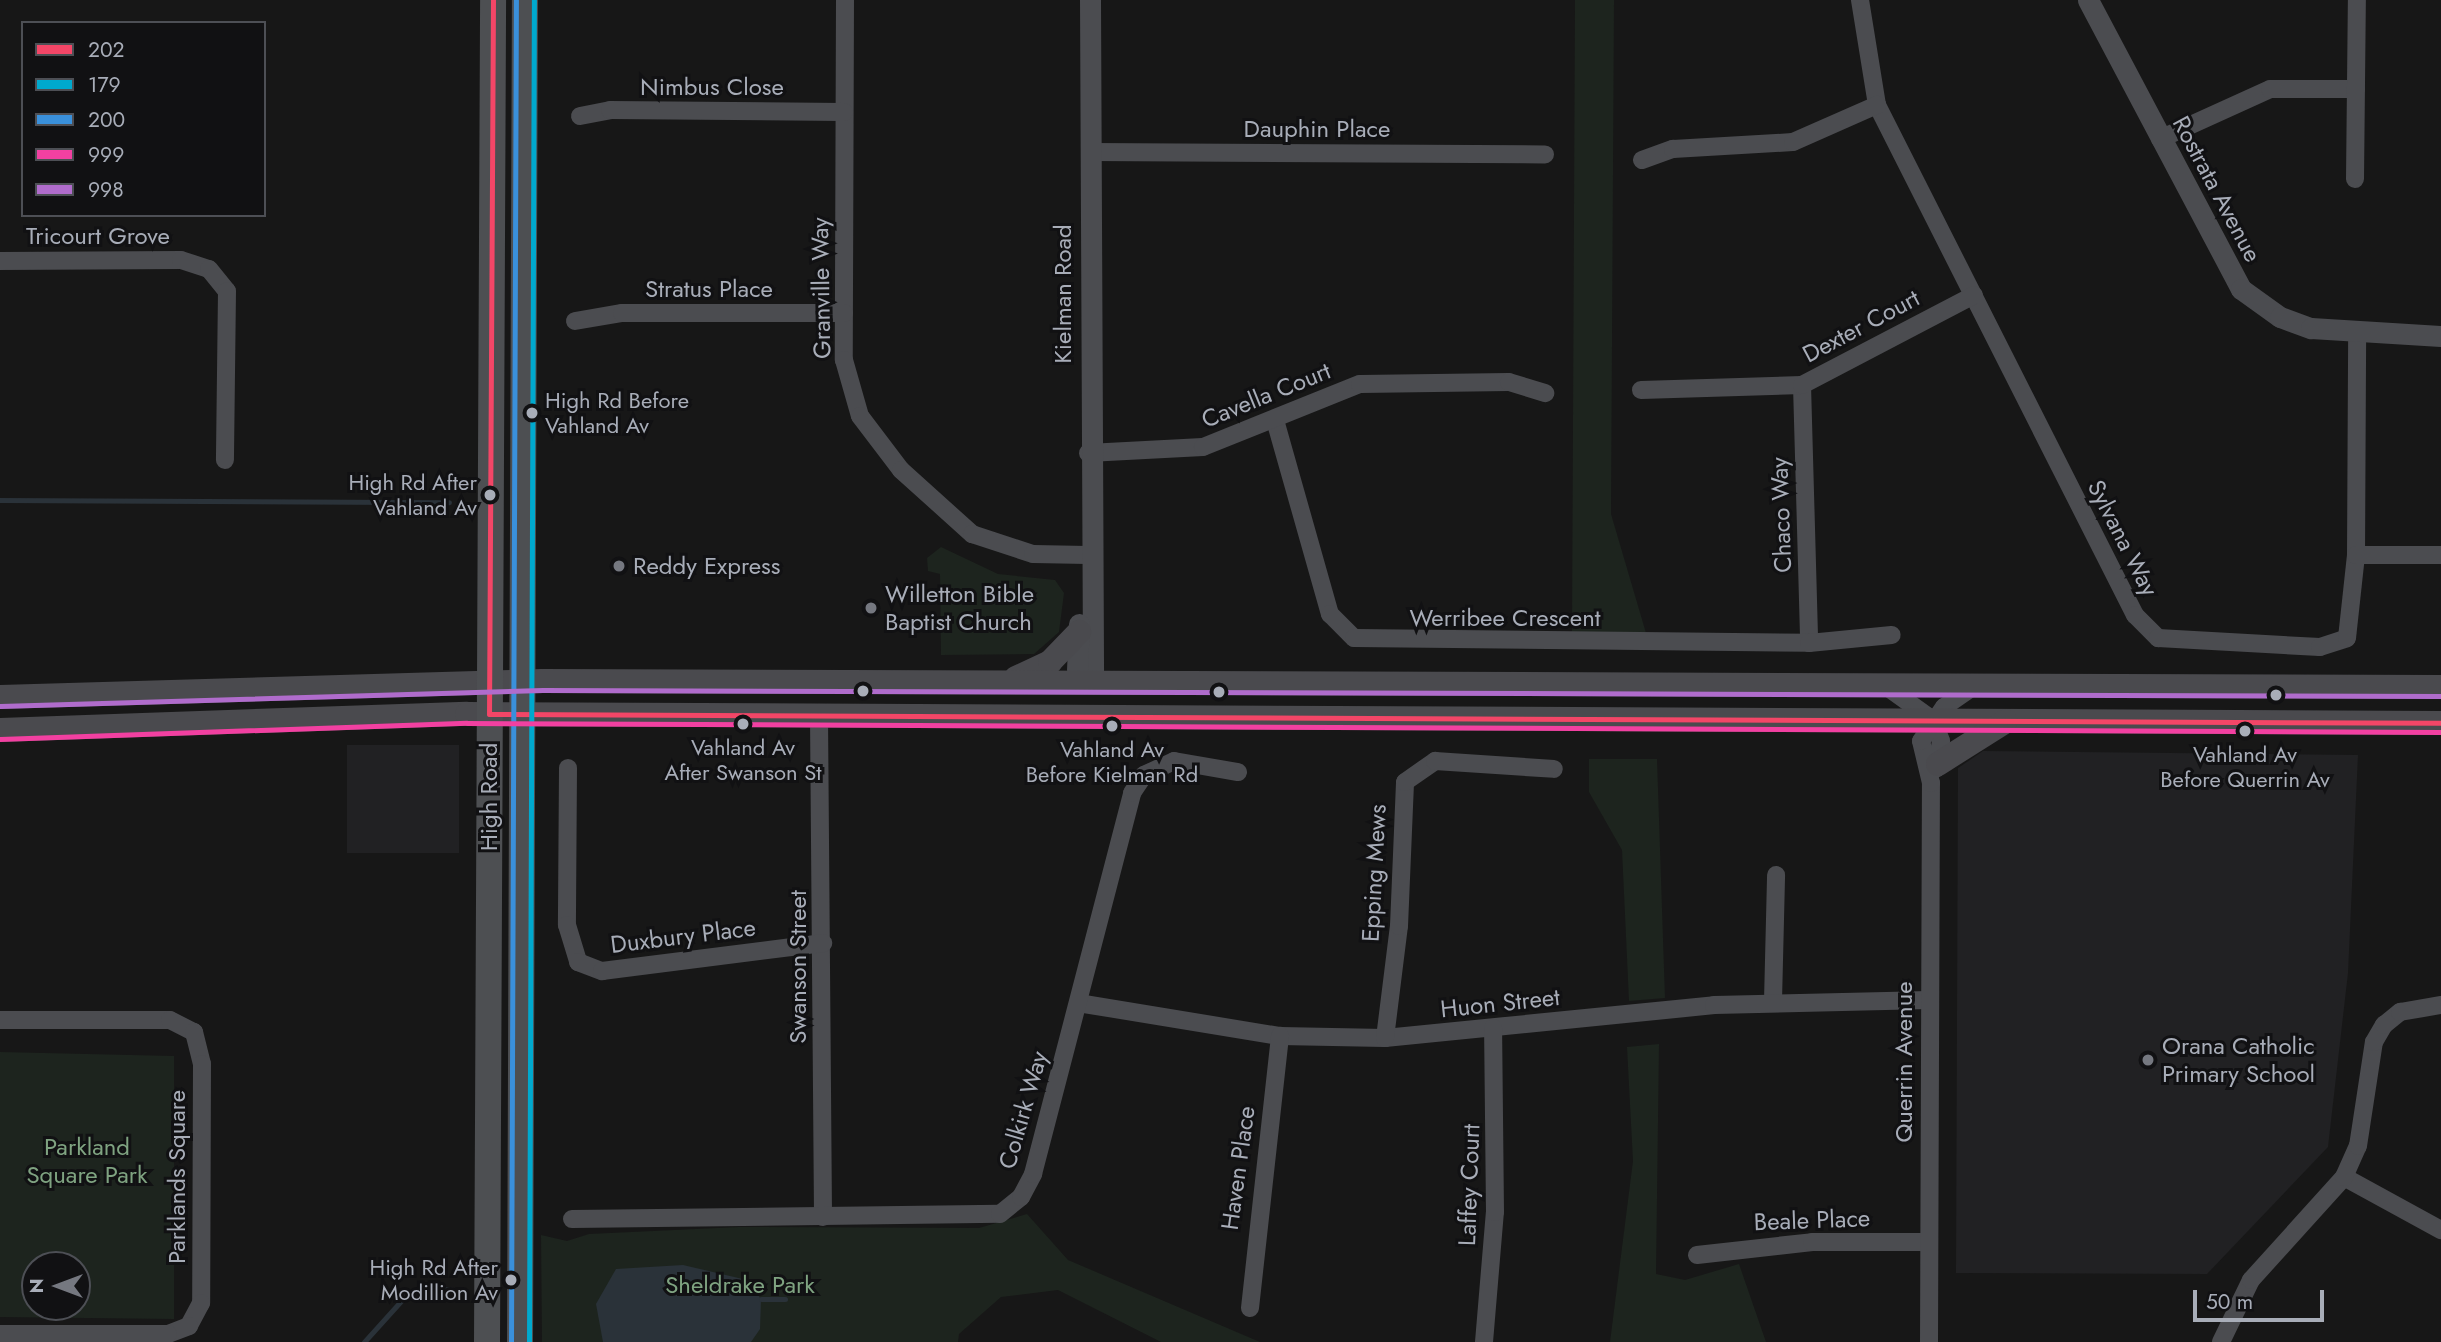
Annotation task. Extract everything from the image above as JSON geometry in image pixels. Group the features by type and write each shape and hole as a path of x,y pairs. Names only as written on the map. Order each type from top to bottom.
{"main road":[{"name":"High Road","path":"487,1342 493,0"},
{"name":"High Road","path":"520,1342 525,0"},
{"path":"1002,682 1051,662 1079,632"},
{"path":"0,697 521,681 1002,682 1092,676 1885,686 2441,687"},
{"path":"1092,676 1105,701 1144,704 1168,717"},
{"path":"1034,718 1092,676"},
{"path":"0,730 489,714 2441,723"},
{"path":"1935,773 2006,721"}],"street":[{"name":"Granville Way","path":"845,0 844,360 860,416 930,499 972,534 998,546 1088,555"},
{"name":"Kielman Road","path":"1090,0 1088,589 1092,676"},
{"name":"Sylvana Way","path":"1860,0 1877,105 2135,615 2158,638 2183,645 2339,644 2352,629 2356,555 2357,335"},
{"name":"Rostrata Avenue","path":"2088,0 2241,289 2280,317 2357,335 2441,335"},
{"path":"2355,179 2357,0"},
{"path":"2160,139 2270,89 2356,89"},
{"path":"1642,160 1673,149 1793,142 1877,105"},
{"name":"Nimbus Close","path":"580,116 610,110 844,112"},
{"name":"Dauphin Place","path":"1090,152 1545,154"},
{"name":"Tricourt Grove","path":"0,261 181,260 209,270 227,292 225,460"},
{"name":"Dexter Court","path":"1641,390 1802,385 1974,295"},
{"name":"Stratus Place","path":"575,321 622,313 844,313"},
{"name":"Cavella Court","path":"1088,453 1203,447 1360,384 1509,382 1545,393"},
{"name":"Chaco Way","path":"1802,385 1809,643"},
{"name":"Werribee Crescent","path":"1275,420 1330,614 1354,638 1809,643 1892,635"},
{"path":"2356,555 2441,555"},
{"name":"Kielman Road","path":"1088,589 1079,632 1092,676"},
{"path":"1885,686 1933,720 1974,686"},
{"name":"Swanson Street","path":"818,716 823,943 823,1217"},
{"name":"Querrin Avenue","path":"1929,1342 1928,1000 1935,773 1921,741 1933,720"},
{"name":"Colkirk Way","path":"572,1219 982,1219 1000,1214 1021,1197 1078,1003 1124,818 1144,775 1174,761 1238,772"},
{"name":"Epping Mews","path":"1385,1038 1399,926 1405,782 1435,761 1554,769"},
{"name":"Duxbury Place","path":"568,768 567,925 578,962 602,971 823,943"},
{"path":"1773,1001 1776,874"},
{"name":"Huon Street","path":"1078,1003 1280,1036 1385,1038 1773,1001 1928,1000"},
{"path":"2221,1342 2251,1280 2344,1177 2369,1105 2374,1042 2400,1012 2441,1004"},
{"name":"Parklands Square","path":"0,1020 170,1020 194,1032 202,1064 201,1303 189,1326 168,1334 0,1334"},
{"name":"Laffey Court","path":"1484,1342 1495,1212 1493,1028"},
{"name":"Haven Place","path":"1250,1308 1280,1036"},
{"path":"2344,1177 2441,1230"},
{"name":"Beale Place","path":"1697,1255 1812,1242 1929,1242"}],"shaded area":[{"path":"347,745 459,745 459,853 347,853"},
{"name":"Orana Catholic Primary School","path":"1983,751 2358,755 2348,973 2328,1147 2207,1274 1956,1273 1958,768"},
{"path":"683,1265 747,1280 761,1299 760,1329 751,1342 603,1342 596,1304 616,1269"}],"green space":[{"path":"1575,0 1614,0 1611,514 1646,633 1572,632"},
{"path":"941,547 998,574 1055,580 1064,593 1059,632 1034,654 941,655 940,574 928,571 927,558"},
{"path":"1589,759 1657,759 1665,998 1629,1001 1622,850 1589,792"},
{"path":"1659,1044 1656,1274 1685,1280 1739,1264 1766,1342 1610,1342 1633,1161 1627,1047"},
{"name":"Parkland Square Park","path":"0,1052 174,1056 174,1319 91,1318 91,1251 21,1251 21,1317 0,1317"},
{"name":"Sheldrake Park","path":"1027,1214 1068,1260 1260,1342 1161,1342 1058,1290 1001,1297 959,1334 958,1342 542,1342 541,1235 567,1241 589,1234 739,1227 979,1228"}],"waterway":[{"path":"0,500 449,502"},
{"path":"364,1342 409,1292 451,1289"},
{"path":"761,1299 785,1299"}],"transit line":[{"name":"202","path":"493,0 489,714 2441,723"},
{"name":"200","path":"511,1342 516,0"},
{"name":"179","path":"529,1342 534,0"},
{"name":"998","path":"0,706 543,690 2441,696"},
{"name":"999","path":"0,739 467,723 2441,732"}],"place":[{"name":"High Rd Before Vahland Av","path":"532,413"},
{"name":"High Rd After Vahland Av","path":"490,495"},
{"name":"Reddy Express","path":"619,566"},
{"name":"Willetton Bible Baptist Church","path":"871,608"},
{"name":"Vahland Av After Swanson St","path":"743,724"},
{"name":"Vahland Av Before Kielman Rd","path":"1112,726"},
{"name":"Vahland Av Before Querrin Av","path":"2245,731"},
{"name":"Orana Catholic Primary School","path":"2148,1060"},
{"name":"High Rd After Modillion Av","path":"511,1280"}]}
